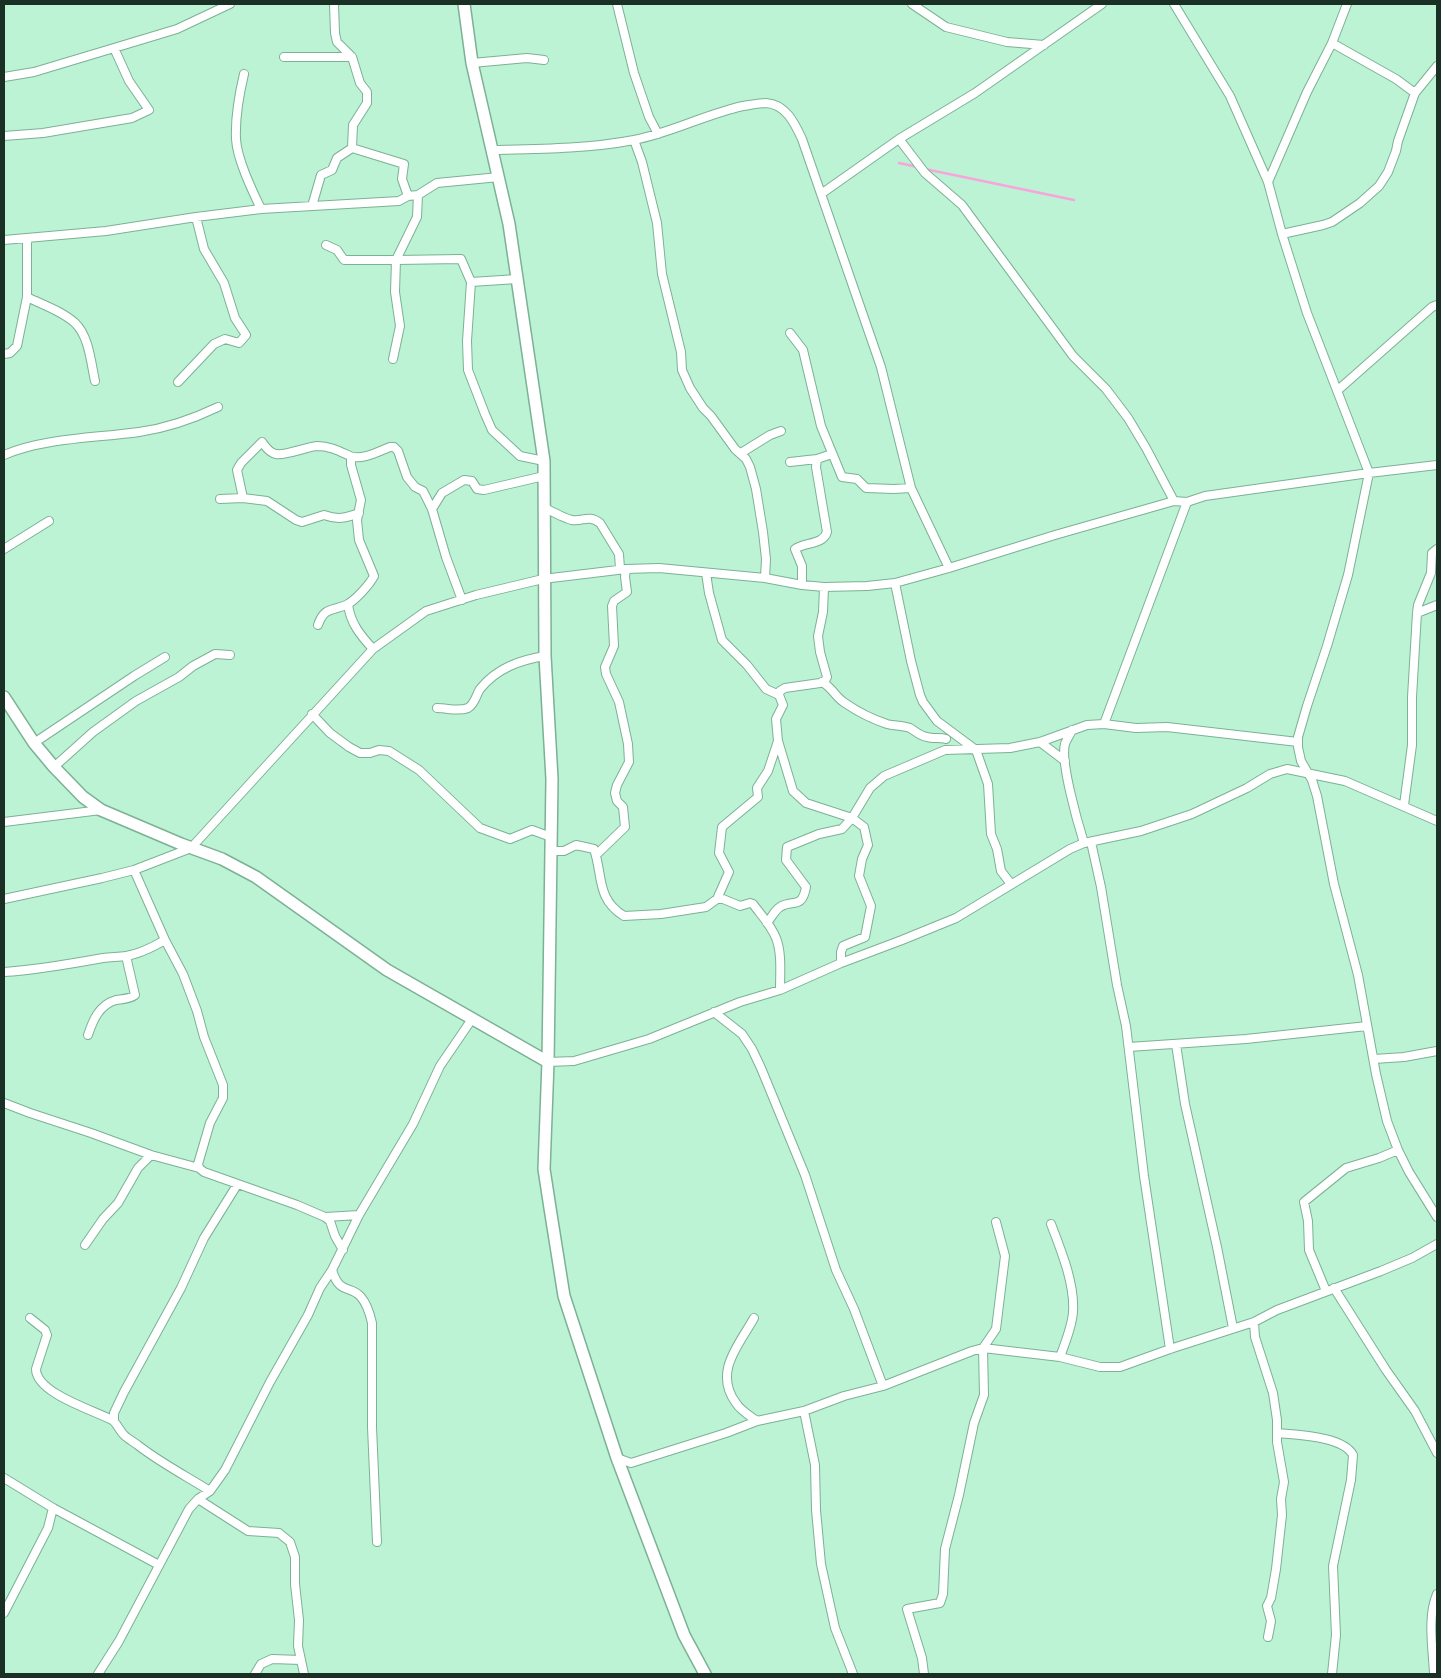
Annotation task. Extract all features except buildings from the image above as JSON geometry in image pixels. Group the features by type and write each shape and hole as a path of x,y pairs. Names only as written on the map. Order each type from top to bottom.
{"main road":[{"path":"464,4 472,63 499,177 517,279 544,462 543,579 552,779 548,1062 544,1169 564,1296 616,1458 684,1635 705,1674"},
{"path":"4,697 34,743 54,767 83,797 101,810 222,859 256,877 387,970 548,1062"}],"street":[{"path":"4,77 34,72 177,29 230,4"},
{"path":"334,4 337,42 352,57 360,82 367,92 367,102 353,125 352,148"},
{"path":"617,4 634,73 649,117 658,134"},
{"path":"912,4 946,27 1007,42 1044,44"},
{"path":"821,194 899,139 975,93 1102,4"},
{"path":"1174,4 1230,96 1268,182 1307,313 1369,472 1348,575 1307,706 1298,742 1301,761 1312,780 1317,796 1334,884 1358,976 1387,1122 1409,1172 1437,1217"},
{"path":"1268,182 1307,92 1332,43 1347,4"},
{"path":"1332,43 1396,79 1415,93"},
{"path":"118,56 124,45"},
{"path":"4,136 43,133 132,118 149,110 129,81 114,48"},
{"path":"284,57 352,57"},
{"path":"472,63 528,58 544,60"},
{"path":"1282,234 1332,222 1360,203 1379,186 1388,172 1415,93 1437,66"},
{"path":"244,74 236,115 236,141 248,180 261,209"},
{"path":"492,150 578,148 634,140 658,134 729,109 766,103 783,109 795,125 802,139 881,367 911,488 949,568"},
{"path":"899,139 925,173 962,205 1073,356 1106,389 1128,418 1174,501"},
{"path":"634,140 642,162 657,223 662,274 681,352 682,370 690,388 703,408 735,449 741,453 750,467 756,489 766,559 765,578"},
{"path":"352,148 404,164 402,180 408,196"},
{"path":"312,206 321,175 332,170 337,158 352,148"},
{"path":"4,240 106,231 261,209 399,201 408,196 418,194 437,183 499,177"},
{"path":"393,360 400,326 395,292 396,260 417,217 418,194"},
{"path":"178,382 214,344 225,339 239,343 246,335 235,318 224,282 204,249 196,217"},
{"path":"4,354 10,353 17,346 27,297 27,238"},
{"path":"326,245 337,250 344,260 461,260 470,282 467,341 468,370 485,414 492,430 520,456 544,462"},
{"path":"470,282 517,279"},
{"path":"27,297 76,324 85,338 96,381"},
{"path":"1338,390 1432,307 1437,306"},
{"path":"790,333 803,350 821,426 842,477 857,479 864,488 911,488"},
{"path":"4,455 38,445 142,432 188,421 218,407"},
{"path":"741,453 770,435 781,431"},
{"path":"243,498 237,470 241,463 262,442 269,451 276,454 315,446 327,446 351,457 360,458 394,447 398,451 412,484 423,491 432,509 446,557 462,600"},
{"path":"790,462 816,459 832,454"},
{"path":"318,625 326,611 348,604 369,584 374,576 359,540 357,520 361,500 351,465 351,457"},
{"path":"802,585 802,566 795,548 819,541 827,532 816,459"},
{"path":"4,899 134,870 191,848 373,649 426,611 476,594 543,579 623,569 659,568 765,578 824,587 867,586 895,582 949,568 1174,501 1186,502 1205,496 1369,472 1437,465"},
{"path":"432,509 442,493 464,480 472,482 477,489 484,490 544,476"},
{"path":"220,499 243,498 267,501 302,522 324,514 334,518 344,518 359,513"},
{"path":"1104,724 1137,639 1186,502"},
{"path":"545,508 572,520 586,518 600,523 619,554 625,576 627,592 624,596 614,601 612,606 614,646 605,667 606,674 619,702 628,744 629,762 615,793 617,801 623,807 625,827 596,855"},
{"path":"4,549 50,521"},
{"path":"1404,805 1412,745 1412,697 1417,613 1431,573 1432,553 1437,549"},
{"path":"706,572 709,593 722,640 747,665 766,689 779,695 783,705 776,719 778,740 793,790 806,803 852,818 864,827 868,845 858,876 871,906 865,937 843,946 841,963"},
{"path":"895,582 912,668 920,695 923,702 938,721 976,750 988,784 991,834 997,849 1001,871 1011,884"},
{"path":"779,695 783,688 811,685 822,682 827,677 818,636 823,612 824,587"},
{"path":"348,604 349,613 359,634 373,649"},
{"path":"1417,613 1437,605"},
{"path":"54,767 93,732 136,701 215,654 230,655"},
{"path":"437,708 459,710 470,707 478,691 498,672 528,659 545,656"},
{"path":"34,743 165,657"},
{"path":"822,682 831,687 844,703 866,716 889,724 909,728 927,737 946,739"},
{"path":"312,714 330,733 360,753 370,753 379,750 389,751 420,770 480,828 510,839 532,830 551,837"},
{"path":"767,923 780,907 798,902 805,896 806,887 786,860 787,847 819,834 842,828 852,818 870,788 884,776 945,750 1010,748 1040,742 1087,725 1104,724 1136,728 1167,727 1298,742"},
{"path":"945,750 946,739 950,729"},
{"path":"1072,730 1065,745 1065,760 1076,814 1101,887 1129,1047 1144,1176 1170,1349"},
{"path":"717,899 729,872 719,853 722,827 758,797 757,788 768,771 778,740"},
{"path":"1040,742 1065,760"},
{"path":"548,1062 574,1061 649,1039 740,1002 780,990 841,963 956,918 1050,860 1087,842 1140,831 1192,814 1270,774 1287,770 1345,780 1437,821"},
{"path":"4,822 101,810"},
{"path":"551,851 564,851 576,846 594,849 598,875 606,900 624,916 661,914 706,907 717,899 723,898 740,906 753,904 776,938 780,956 780,990"},
{"path":"134,870 165,940 183,974 197,1011 204,1037 223,1085 223,1098 210,1122 198,1164 199,1168"},
{"path":"4,972 126,956 151,948 165,940"},
{"path":"88,1035 97,1013 106,1005 114,1001 131,998 135,995 126,956"},
{"path":"714,1012 742,1034 761,1068 805,1175 836,1270 854,1309 883,1386"},
{"path":"98,1674 119,1640 189,1509 198,1499 210,1491 225,1470 270,1382 308,1315 320,1288 343,1250 359,1215 412,1124 440,1066 472,1019"},
{"path":"1129,1047 1246,1039 1367,1026"},
{"path":"1176,1044 1185,1104 1233,1328"},
{"path":"1374,1059 1404,1057 1437,1051"},
{"path":"4,1103 30,1114 92,1133 151,1155 199,1168 204,1172 237,1185 297,1205 325,1217 330,1221 335,1236 343,1250"},
{"path":"1326,1292 1309,1250 1308,1221 1304,1202 1346,1168 1398,1150"},
{"path":"85,1245 103,1219 118,1203 138,1168 151,1155"},
{"path":"114,1421 114,1413 124,1392 181,1288 204,1238 237,1185"},
{"path":"325,1217 359,1215"},
{"path":"924,1674 922,1658 906,1609 940,1603 943,1594 945,1549 959,1495 974,1423 984,1395 984,1348 996,1329 1005,1256 996,1222"},
{"path":"1052,1224 1064,1257 1071,1285 1073,1311 1060,1357"},
{"path":"616,1458 631,1463 726,1433 757,1421 804,1411 844,1396 883,1386 984,1348 1060,1357 1100,1367 1120,1367 1254,1322 1277,1310 1396,1264 1437,1244"},
{"path":"332,1270 335,1279 342,1288 360,1296 369,1310 372,1323 372,1427 377,1542"},
{"path":"1334,1288 1414,1411 1437,1453"},
{"path":"30,1318 45,1330 47,1335 36,1369 40,1382 81,1407 114,1421 123,1434 144,1450 210,1491"},
{"path":"754,1318 729,1361 726,1375 727,1385 736,1404 757,1421"},
{"path":"1254,1322 1255,1337 1273,1393 1277,1420 1279,1459 1284,1482 1276,1569 1271,1598 1267,1606 1271,1622 1268,1637"},
{"path":"804,1411 815,1465 816,1510 821,1564 835,1628 853,1674"},
{"path":"1277,1432 1323,1439 1344,1446 1352,1455 1351,1480 1333,1566 1336,1635 1332,1674"},
{"path":"4,1478 53,1508 61,1510 92,1526 159,1564"},
{"path":"198,1499 248,1531 279,1533 290,1542 295,1557 295,1584 299,1620 298,1646 304,1674"},
{"path":"4,1613 51,1522 53,1508"},
{"path":"1434,1674 1432,1621 1437,1594"},
{"path":"255,1674 261,1664 272,1660 301,1660"}],"waterway":[{"path":"899,163 918,167"},
{"path":"925,169 1074,200"}]}
